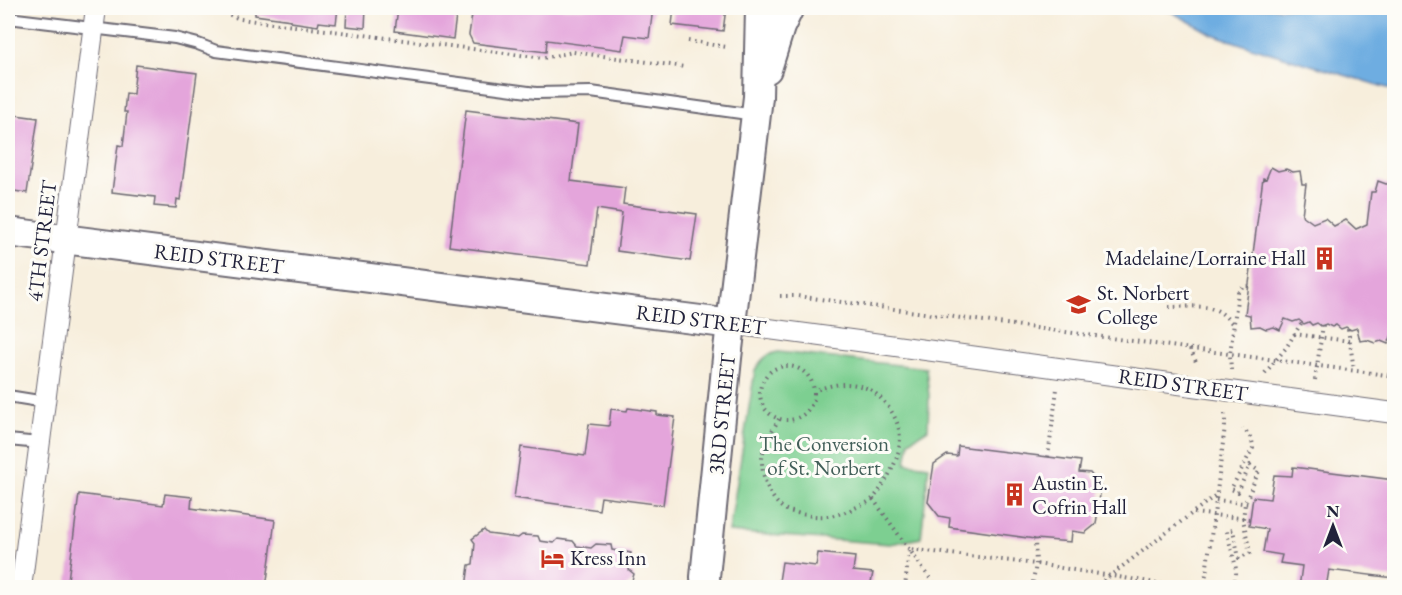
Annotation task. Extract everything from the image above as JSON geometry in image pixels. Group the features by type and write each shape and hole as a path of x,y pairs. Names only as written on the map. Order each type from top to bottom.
{"main road":[{"path":"757,106 760,8"},
{"path":"757,106 780,27 789,8"},
{"name":"3RD STREET","path":"705,588 757,106"},
{"name":"REID STREET","path":"8,232 732,324"}],"street":[{"name":"4TH STREET","path":"21,588 96,8"},
{"name":"REID STREET","path":"732,324 1395,413"}],"lane":[{"path":"8,18 175,38 216,51 536,93 591,92 757,106"},
{"path":"8,396 45,402"},
{"path":"8,440 40,443"}],"path":[{"path":"213,8 240,19 543,58 573,52 685,67"},
{"path":"688,41 727,47"},
{"path":"1204,588 1225,426 1234,392 1230,354 1238,292 1243,286 1249,286"},
{"path":"780,296 797,296 1395,376"},
{"path":"1169,308 1214,309 1234,324"},
{"path":"1234,392 1277,360 1302,322"},
{"path":"1312,402 1323,325"},
{"path":"1348,328 1354,370"},
{"path":"1294,334 1350,341"},
{"path":"787,366 802,371 808,376 814,391 813,399 806,412 794,419 779,419 765,408 760,393 766,377 779,368 787,366"},
{"path":"1048,457 1060,368"},
{"path":"779,419 768,438 762,460 766,484 774,499 785,510 807,515 829,516 847,512 873,500 895,465 901,443 898,423 878,395 863,387 846,384 828,386 814,391"},
{"path":"1226,588 1234,582 1236,575 1227,531 1233,530 1239,558 1250,554 1243,519 1245,503 1259,471 1250,465 1238,492 1231,489 1253,448 1250,436 1243,428"},
{"path":"1094,588 1216,497 1252,504"},
{"path":"873,500 937,588"},
{"path":"1192,513 1250,519"},
{"path":"1032,588 1036,564 1035,539"},
{"path":"909,549 1036,564 1188,588"},
{"path":"905,588 909,549"}],"green space":[{"name":"The Conversion of St. Norbert","path":"778,352 926,368 929,396 928,429 909,441 906,463 929,466 921,538 890,544 729,532 755,370 764,358"}],"water":[{"path":"1148,8 1394,8 1394,90 1241,44 1212,34 1170,11"}],"building":[{"path":"255,8 338,8 336,24 319,22 318,26 255,15"},
{"path":"347,8 366,8 365,28 346,26"},
{"path":"398,8 457,8 453,39 395,31"},
{"path":"473,8 653,8 649,38 625,35 622,50 547,40 546,52 473,43 469,35"},
{"path":"674,8 726,8 723,31 672,25"},
{"path":"136,65 197,73 180,200 177,199 176,208 154,206 155,197 112,192 118,145 123,146 127,112 124,112 126,93 133,94"},
{"path":"466,110 578,124 571,181 625,188 623,204 697,214 690,261 617,251 622,213 597,209 590,264 449,246"},
{"path":"8,114 38,118 27,193 8,190"},
{"name":"Madelaine/Lorraine Hall","path":"1271,167 1278,171 1286,169 1293,172 1300,171 1302,184 1306,184 1302,215 1313,223 1325,218 1334,226 1346,220 1356,229 1367,224 1371,192 1375,192 1378,181 1386,184 1394,183 1394,332 1388,344 1381,341 1375,343 1367,340 1360,341 1357,328 1351,330 1346,327 1341,329 1336,325 1321,326 1317,323 1312,325 1309,322 1304,324 1299,320 1293,322 1285,319 1280,330 1274,327 1266,329 1260,326 1251,327 1250,315 1245,314 1263,178 1266,179"},
{"path":"628,408 675,417 663,505 601,497 599,510 514,498 521,447 585,456 589,424 609,426 611,409 627,411"},
{"name":"Austin E. Cofrin Hall","path":"958,446 1081,461 1079,472 1090,473 1101,487 1096,524 1085,533 1072,531 1071,542 949,527 950,518 939,516 928,502 934,464 947,455 957,456"},
{"path":"1293,467 1394,480 1394,578 1329,570 1326,588 1299,588 1302,566 1280,563 1282,555 1263,552 1267,529 1249,526 1253,497 1270,499 1274,475 1292,476"},
{"path":"79,494 163,505 165,494 192,497 191,508 275,520 266,588 67,588"},
{"name":"Kress Inn","path":"484,530 488,534 518,538 522,535 538,536 540,541 554,543 558,539 573,541 577,546 591,548 596,544 611,545 612,550 631,553 629,570 634,574 631,584 625,588 470,588 467,580 469,565 473,564 475,543 472,539"},
{"path":"818,553 855,557 853,571 873,573 871,582 875,588 778,588 782,562 816,566"}],"place":[{"name":"Madelaine/Lorraine Hall","path":"1324,258"},
{"name":"St. Norbert College","path":"1079,305"},
{"name":"Austin E. Cofrin Hall","path":"1014,495"},
{"name":"Kress Inn","path":"552,558"}]}
